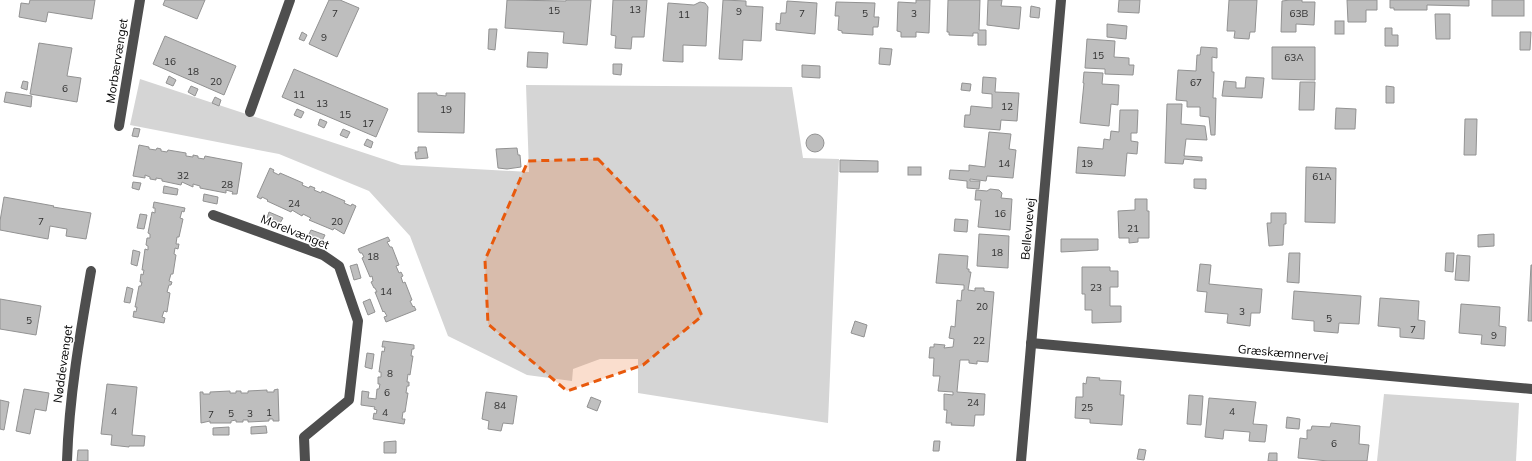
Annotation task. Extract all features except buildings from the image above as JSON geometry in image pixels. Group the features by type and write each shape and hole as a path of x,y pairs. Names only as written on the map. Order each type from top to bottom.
{"street":[{"name":"Morbærvænget","path":"119,126 140,0"},
{"path":"250,112 290,0"},
{"name":"Bellevuevej","path":"1021,461 1061,0"},
{"name":"Morelvænget","path":"213,215 323,255 338,266 358,321 349,400 304,437 305,461"},
{"name":"Nøddevænget","path":"67,461 68,422 75,362 91,271"},
{"name":"Græskæmnervej","path":"1031,343 1532,389"}],"highlighted area":[{"path":"598,159 660,223 702,316 643,365 567,391 488,324 485,260 528,161"}],"shaded area":[{"path":"140,79 401,165 529,172 526,85 792,87 803,158 839,159 828,423 638,393 638,359 600,359 573,369 572,381 527,375 448,336 410,236 369,191 279,154 130,125"},
{"path":"1384,394 1519,403 1516,461 1377,461"}]}
